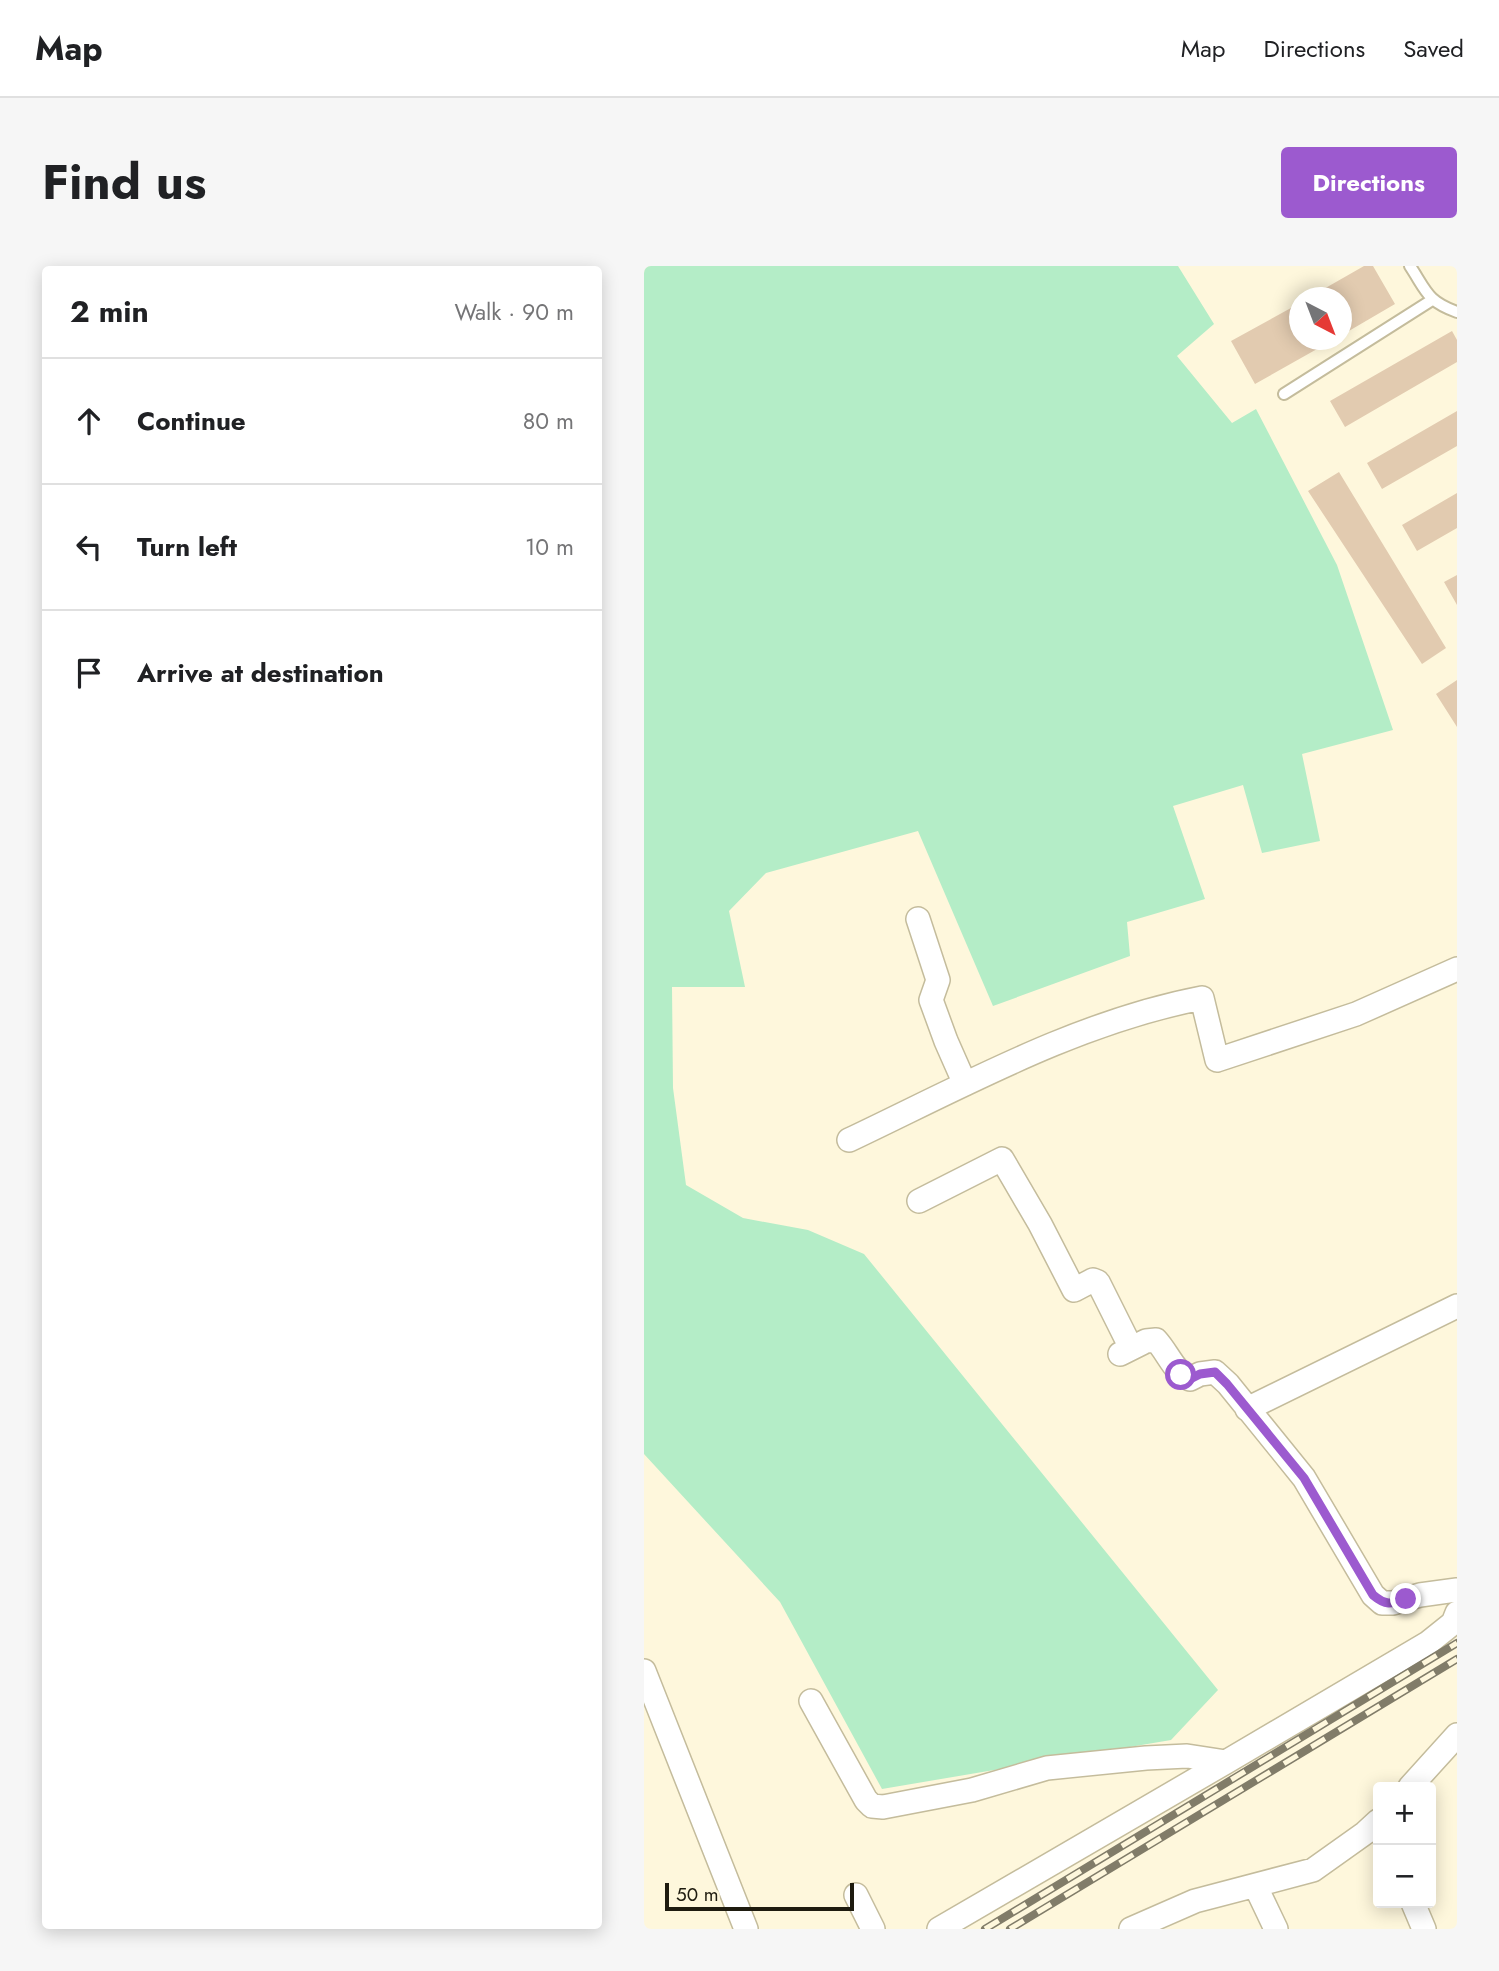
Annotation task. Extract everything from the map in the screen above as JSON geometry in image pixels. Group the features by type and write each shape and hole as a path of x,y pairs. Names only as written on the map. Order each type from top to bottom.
{"street":[{"path":"918,919 938,980 931,1000 965,1084"},
{"path":"849,1140 1019,1058 1111,1023 1182,1002 1202,998 1217,1060 1356,1014 1457,969"},
{"path":"919,1201 1002,1158 1074,1290 1093,1280 1098,1282 1125,1351 1146,1341 1156,1340 1181,1375 1190,1379 1200,1374 1215,1372 1304,1478 1373,1595 1382,1603 1393,1603 1420,1595 1457,1590"},
{"path":"1247,1409 1457,1306"},
{"path":"939,1929 1428,1643 1453,1623 1457,1613"},
{"path":"644,1671 746,1929"},
{"path":"811,1701 866,1800 872,1806 883,1807 972,1790 1047,1768 1187,1756 1226,1762"},
{"path":"1415,1782 1457,1735"},
{"path":"1131,1929 1195,1901 1313,1871 1373,1830"},
{"path":"1256,1887 1276,1929"},
{"path":"856,1895 873,1929"},
{"path":"1415,1908 1424,1929"}],"lane":[{"path":"1410,266 1432,300 1439,306 1457,312"},
{"path":"1284,394 1432,300"}],"green space":[{"path":"644,266 1178,266 1214,324 1177,356 1232,423 1256,409 1337,565 1393,730 1302,754 1320,841 1262,853 1243,785 1173,806 1205,899 1127,922 1130,956 993,1006 918,831 766,873 729,911 745,987 672,987 673,1088 686,1185 743,1218 808,1230 864,1254 1218,1690 1171,1740 882,1789 780,1602 644,1454"}],"building":[{"path":"1364,266 1373,266 1395,304 1352,329 1352,287 1327,287"},
{"path":"1289,309 1289,350 1315,350 1255,384 1231,341"},
{"path":"1452,331 1457,340 1457,362 1345,427 1330,401"},
{"path":"1457,411 1457,446 1382,489 1367,463"},
{"path":"1339,472 1446,648 1422,664 1308,491"},
{"path":"1457,493 1457,528 1417,551 1402,525"},
{"path":"1457,575 1457,605 1444,582"},
{"path":"1457,680 1457,727 1436,694"}],"railway":[{"path":"985,1929 1457,1643"},
{"path":"1010,1929 1457,1659"}],"route":[{"path":"1181,1375 1190,1379 1200,1374 1215,1372 1304,1478 1373,1595 1382,1603 1406,1599"}]}
